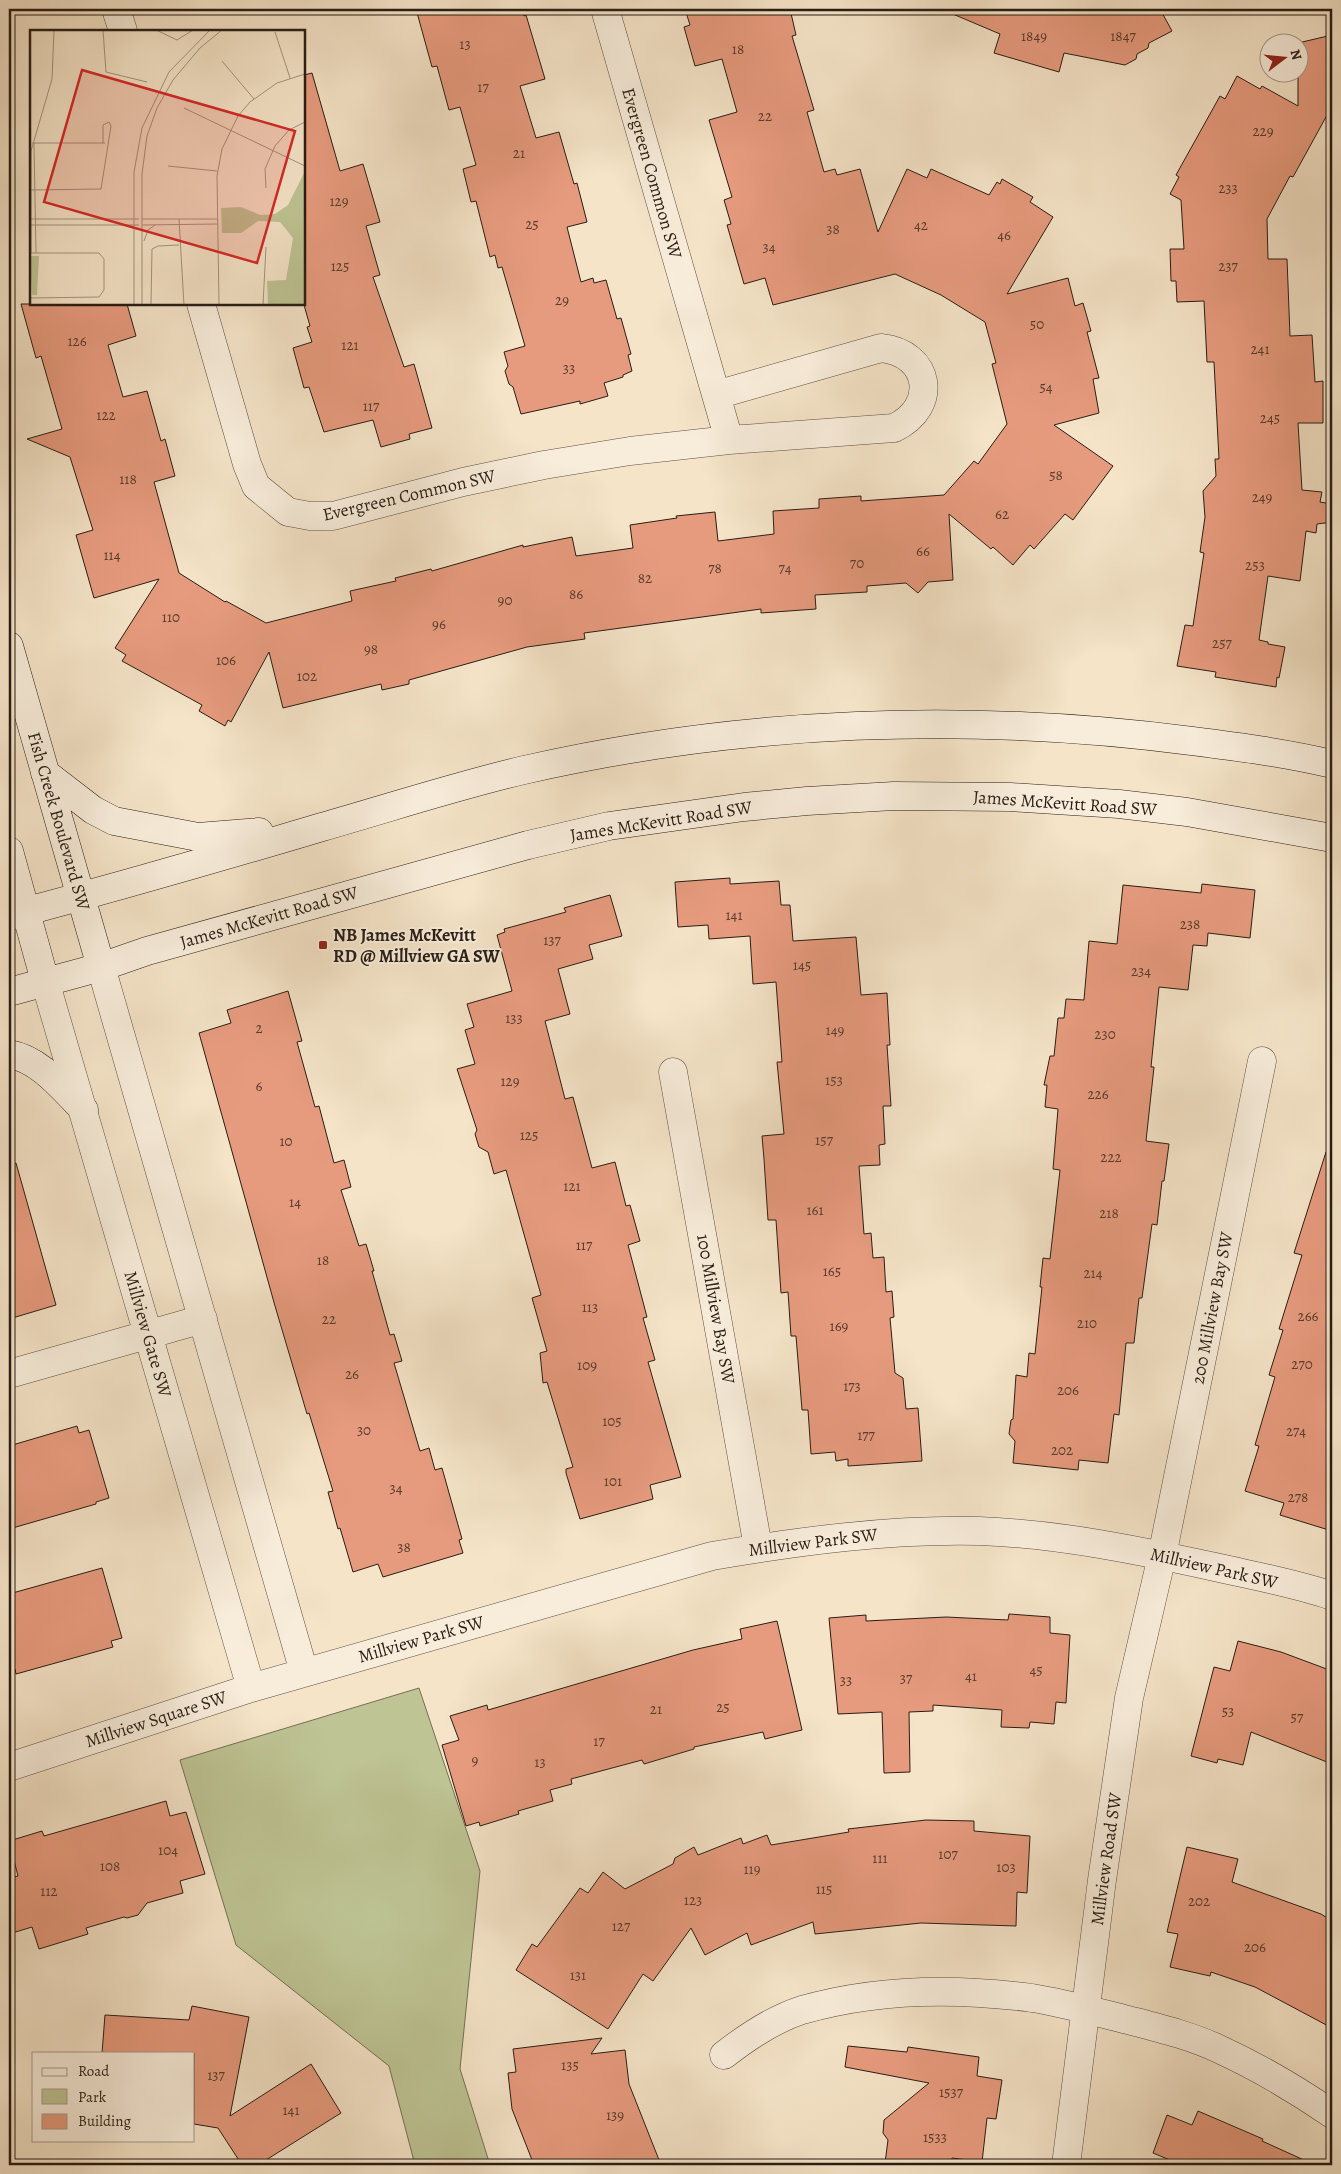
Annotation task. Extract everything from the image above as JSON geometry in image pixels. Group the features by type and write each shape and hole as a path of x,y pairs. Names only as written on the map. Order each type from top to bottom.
{"street":[{"path":"116,9 122,30"},
{"name":"Evergreen Common SW","path":"605,9 729,440"},
{"name":"Evergreen Common SW","path":"201,305 247,464 256,486 288,512 310,516 333,516 406,496 544,465 630,451 729,440 894,428 914,415 924,393 919,370 903,354 893,349 881,348 716,395"},
{"name":"Fish Creek Boulevard SW","path":"9,646 101,967"},
{"path":"17,914 432,794 524,770 577,759 712,737 814,728 962,723 1056,727 1147,735 1260,750 1332,764"},
{"path":"45,773 93,810 114,821 198,837 322,827"},
{"name":"James McKevitt Road SW","path":"9,992 101,967 148,951 528,845 609,826 744,807 894,796 1020,798 1119,804 1187,812 1332,838"},
{"path":"9,851 17,914 45,981"},
{"path":"101,967 304,1672"},
{"name":"Millview Gate SW","path":"45,981 251,1688"},
{"path":"9,1054 31,1062 44,1071 84,1110"},
{"name":"200 Millview Bay SW","path":"1162,1556 1262,1061"},
{"name":"100 Millview Bay SW","path":"673,1072 758,1547"},
{"path":"9,1374 203,1319"},
{"name":"Millview Park SW","path":"304,1672 712,1556 758,1547 881,1534 979,1532 1112,1545 1332,1596"},
{"name":"Millview Road SW","path":"1066,2165 1102,1880 1129,1698 1162,1556"},
{"name":"Millview Square SW","path":"9,1767 304,1672"},
{"path":"724,2055 762,2028 801,2011 848,2000 904,1994 967,1993 1032,1998 1087,2009 1153,2026 1220,2049 1287,2084 1332,2114"}],"green space":[{"path":"419,1688 480,1871 460,2069 490,2165 415,2165 389,2066 236,1945 180,1760"}],"building":[{"path":"416,9 521,9 524,16 526,15 545,79 520,86 536,138 559,132 574,184 577,183 587,222 567,227 581,282 593,278 594,283 606,280 617,319 621,318 631,354 628,355 632,371 623,375 623,377 604,383 608,396 580,404 580,401 521,414 513,387 509,384 505,371 508,366 504,352 525,346 502,267 498,268 495,255 490,257 476,201 471,202 463,169 476,165 460,107 449,110 437,66 432,67"},
{"path":"685,9 790,9 796,35 792,36 814,110 807,112 824,172 835,169 837,175 860,169 878,232 907,169 927,178 931,169 989,195 997,182 1000,184 1002,179 1033,197 1030,202 1053,217 1007,294 1068,278 1075,306 1083,303 1091,331 1087,332 1099,378 1093,379 1099,413 1054,425 1113,466 1073,520 1065,514 1034,549 1030,545 1013,565 993,547 991,549 949,514 953,580 928,582 918,593 906,583 867,586 867,592 815,595 816,609 761,613 761,609 584,633 585,639 527,647 409,680 409,684 382,690 381,684 283,708 269,652 231,722 228,720 225,726 199,711 202,705 122,661 126,655 115,648 159,579 94,598 76,535 93,530 70,457 27,439 62,429 41,356 36,358 21,304 127,305 136,336 108,345 123,397 147,391 161,441 165,439 175,476 154,482 179,573 225,602 266,623 352,601 350,591 396,581 395,578 431,569 432,571 523,545 523,547 572,537 576,556 633,548 630,525 677,518 676,516 715,512 718,541 774,534 773,511 819,508 819,499 861,496 861,501 944,495 974,461 978,464 1007,424 992,364 996,363 985,322 941,295 895,274 773,305 765,278 744,284 727,225 731,224 724,200 732,197 709,120 737,112 722,59 695,66 684,27 690,25"},
{"path":"941,9 1160,9 1172,31 1149,43 1148,48 1137,54 1136,59 1125,65 1064,53 1059,72 994,53 1000,34"},
{"path":"1332,35 1332,106 1293,177 1290,176 1267,219 1268,259 1287,259 1290,336 1312,335 1315,382 1323,381 1323,423 1298,423 1302,490 1322,492 1320,502 1332,504 1332,522 1317,524 1316,533 1306,531 1300,581 1268,576 1259,640 1268,642 1268,644 1285,647 1276,687 1215,677 1216,672 1177,666 1185,625 1193,626 1204,553 1200,552 1205,517 1203,491 1216,476 1215,459 1219,459 1214,362 1207,362 1204,301 1177,302 1176,281 1171,281 1170,249 1184,249 1181,200 1170,194 1179,177 1176,175 1220,96 1225,99 1237,76 1260,89 1262,86 1298,106 1298,82 1308,82 1308,41"},
{"path":"312,73 340,171 363,164 380,222 366,226 380,275 373,277 404,367 414,364 432,428 409,434 410,439 381,447 373,420 324,432 309,387 304,388 293,348 312,342 307,327 310,326 304,305 305,75"},
{"path":"730,878 730,884 779,881 781,905 790,905 793,941 856,937 861,995 887,993 890,1045 887,1045 891,1106 883,1106 885,1144 879,1145 880,1165 859,1166 864,1234 871,1233 873,1258 884,1257 886,1292 892,1291 894,1317 890,1318 895,1373 903,1378 906,1409 918,1408 922,1461 848,1466 848,1459 836,1461 835,1452 811,1454 808,1410 802,1410 796,1336 791,1336 788,1292 781,1293 776,1220 768,1220 762,1136 784,1134 777,1062 782,1062 776,982 753,984 750,936 709,939 708,925 678,927 675,882"},
{"path":"1202,884 1255,890 1250,938 1208,933 1207,946 1193,945 1188,990 1159,987 1151,1067 1154,1067 1146,1141 1169,1144 1164,1181 1162,1181 1157,1225 1152,1224 1142,1298 1139,1298 1134,1343 1126,1343 1119,1415 1114,1414 1108,1463 1079,1460 1078,1470 1013,1463 1015,1441 1009,1434 1011,1420 1013,1419 1016,1375 1027,1377 1029,1353 1035,1354 1043,1258 1050,1259 1060,1170 1053,1169 1058,1109 1045,1107 1047,1085 1044,1085 1050,1056 1054,1056 1058,1018 1064,1018 1066,999 1084,1000 1089,941 1117,944 1123,885 1201,893"},
{"path":"610,895 622,936 589,945 593,959 558,969 570,1014 545,1021 565,1099 573,1097 592,1168 615,1162 626,1206 630,1205 640,1241 628,1245 647,1317 643,1318 655,1360 648,1362 681,1477 650,1485 653,1499 580,1519 566,1473 566,1469 573,1467 547,1382 543,1383 540,1353 547,1351 532,1298 541,1295 506,1170 494,1174 488,1152 479,1147 475,1134 477,1130 457,1069 475,1064 465,1030 474,1027 467,1004 512,991 497,935 505,932 504,929 566,912 564,908"},
{"path":"288,991 302,1041 297,1042 315,1107 319,1106 334,1163 344,1160 351,1187 341,1190 359,1246 366,1244 390,1335 394,1334 402,1361 394,1363 420,1451 429,1448 435,1470 442,1468 462,1539 459,1540 463,1553 383,1577 378,1564 353,1572 340,1528 338,1529 328,1492 333,1491 309,1413 307,1414 275,1306 199,1033 231,1023 227,1010"},
{"path":"1326,1152 1332,1153 1332,1531 1280,1515 1284,1503 1245,1491 1259,1446 1255,1445 1275,1377 1269,1375 1283,1330 1279,1329 1302,1255 1294,1253"},
{"path":"16,1163 56,1305 9,1319 9,1164"},
{"path":"77,1426 79,1433 89,1430 109,1498 96,1502 96,1504 9,1529 9,1446"},
{"path":"102,1568 122,1638 111,1641 113,1647 16,1674 15,1669 9,1670 9,1594"},
{"path":"1009,1614 1050,1617 1050,1633 1070,1635 1066,1703 1056,1702 1054,1724 1030,1722 1029,1728 1001,1727 1002,1710 933,1705 933,1711 909,1712 910,1772 884,1773 882,1712 838,1714 829,1618 866,1615 866,1621 946,1617 1008,1620"},
{"path":"777,1621 802,1730 765,1739 763,1732 694,1747 694,1749 644,1764 642,1760 571,1779 572,1784 550,1790 553,1801 518,1811 519,1814 480,1826 479,1822 466,1826 442,1745 459,1740 450,1716 487,1705 488,1710 693,1650 742,1639 740,1629"},
{"path":"1238,1641 1281,1652 1332,1671 1332,1764 1251,1732 1243,1765 1218,1759 1217,1763 1191,1756 1214,1667 1230,1671"},
{"path":"166,1801 170,1816 186,1812 205,1874 180,1881 183,1893 147,1903 138,1915 86,1928 88,1934 39,1949 32,1927 9,1934 9,1878 18,1876 9,1841 42,1831 44,1836"},
{"path":"926,1820 974,1821 974,1831 1030,1836 1027,1893 1017,1892 1016,1926 921,1923 815,1934 813,1922 751,1945 747,1933 705,1955 691,1928 653,1981 643,1974 608,2029 516,1970 532,1944 537,1947 580,1888 588,1893 603,1872 625,1889 673,1864 675,1858 694,1847 698,1855 741,1838 743,1844 767,1835 771,1845 849,1832 848,1829"},
{"path":"1187,1847 1238,1859 1232,1882 1321,1914 1332,1921 1332,2028 1255,1987 1211,1972 1210,1976 1170,1967 1178,1934 1167,1932"},
{"path":"192,2006 249,2017 230,2116 311,2064 341,2113 258,2165 242,2165 218,2128 195,2124 195,2052 102,2052 105,2015 189,2020"},
{"path":"602,2038 591,2054 625,2050 629,2084 661,2165 534,2165 512,2109 508,2073 516,2072 513,2049"},
{"path":"848,2046 907,2052 908,2047 979,2057 977,2076 1002,2080 996,2119 987,2118 982,2162 952,2158 951,2165 885,2163 888,2140 883,2133 884,2120 929,2083 845,2067"},
{"path":"1198,2111 1263,2139 1262,2141 1315,2165 1182,2165 1153,2153 1167,2115 1192,2125"}],"place":[{"name":"NB James McKevitt RD @ Millview GA SW","path":"323,945"}]}
